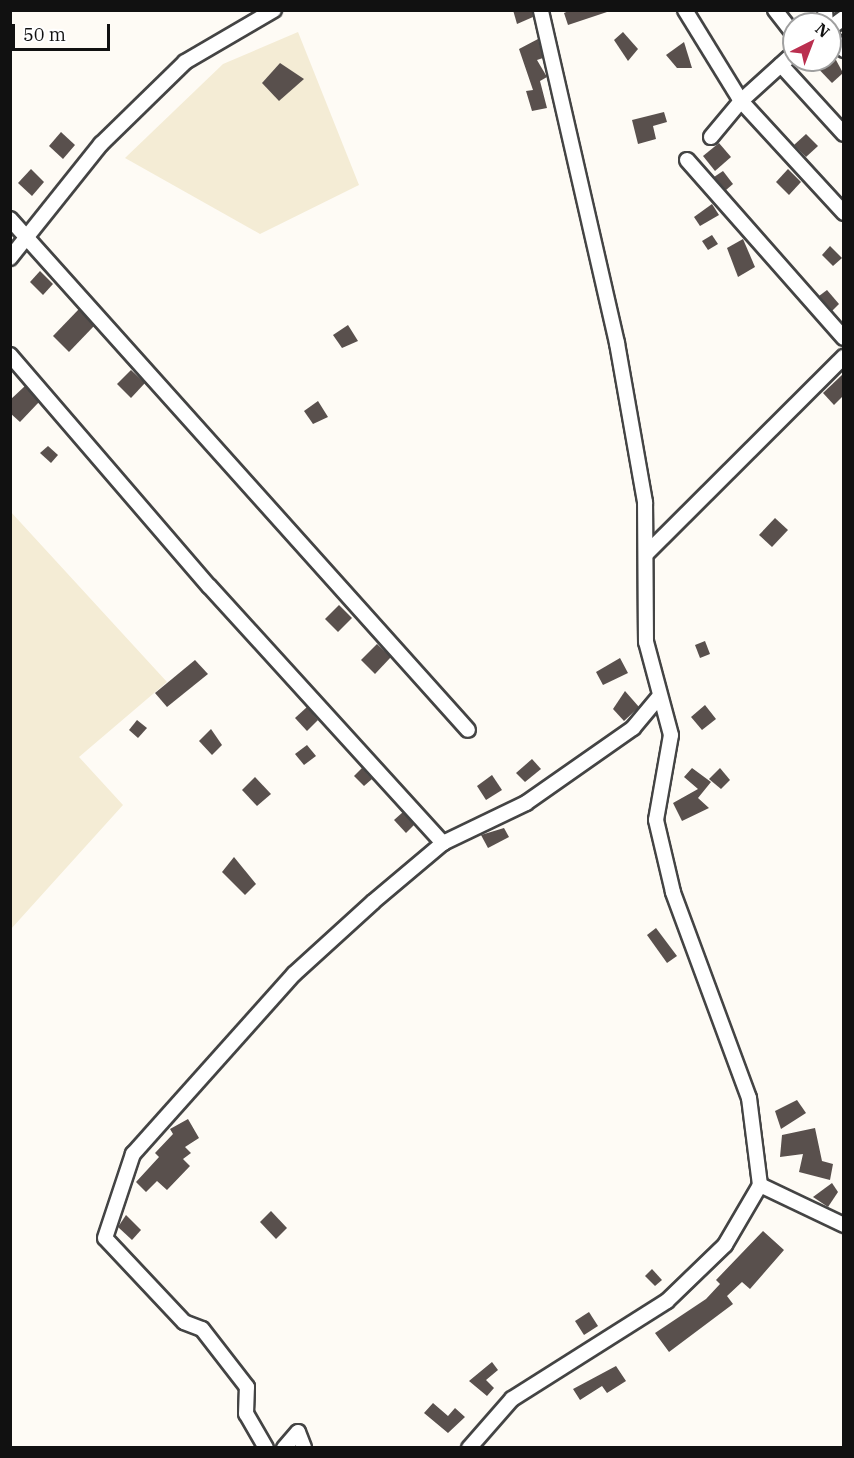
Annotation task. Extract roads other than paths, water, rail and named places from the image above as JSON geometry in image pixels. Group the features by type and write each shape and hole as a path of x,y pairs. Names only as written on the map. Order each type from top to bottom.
{"street":[{"path":"10,258 101,144 185,62 274,10"},
{"path":"469,1448 512,1400 668,1301 726,1245 760,1185 749,1098 673,892 656,820 671,735 658,698 646,642 648,553 645,502 617,343 541,10"},
{"path":"686,10 741,101 843,213"},
{"path":"711,137 741,101 781,65 843,134"},
{"path":"687,160 843,338"},
{"path":"10,219 468,729"},
{"path":"10,355 209,586 443,843"},
{"path":"648,553 843,357"},
{"path":"266,1448 246,1414 247,1387 202,1329 183,1322 105,1238 114,1199 133,1154 229,1042 294,974 443,843 526,803 633,728 658,698"},
{"path":"760,1185 843,1225"},
{"path":"284,1448 298,1432 304,1448"}]}
